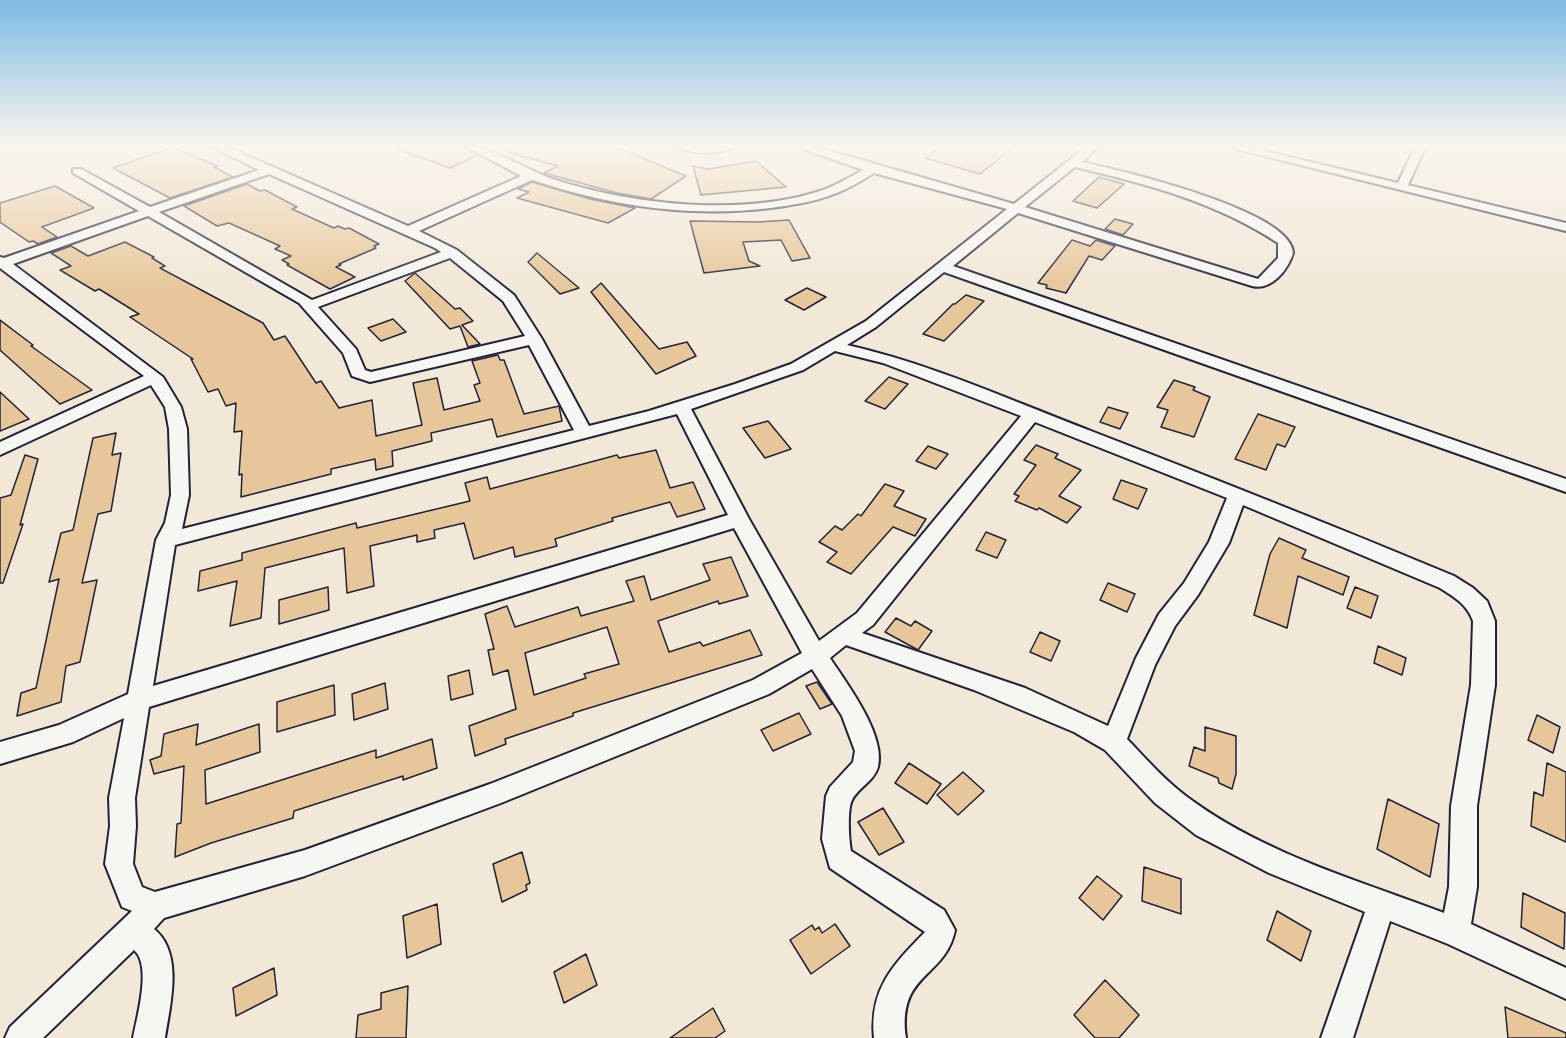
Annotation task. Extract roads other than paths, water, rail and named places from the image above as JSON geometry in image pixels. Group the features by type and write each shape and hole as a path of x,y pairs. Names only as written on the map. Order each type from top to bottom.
{"street":[{"path":"118,194 311,305 350,352 358,373 370,377 534,339"},
{"path":"1,262 199,194"},
{"path":"325,194 440,245 485,276 509,298 584,432"},
{"path":"409,231 490,194"},
{"path":"600,194 636,204 719,210 759,207 818,194"},
{"path":"966,194 1257,283 1263,283 1287,257 1288,247 1284,241 1243,216 1192,194"},
{"path":"166,540 682,407 797,368 871,324 1033,194"},
{"path":"1436,194 1566,227"},
{"path":"311,305 452,253"},
{"path":"1,262 156,377 173,406 178,429 180,495 176,523 166,540 138,700 122,798 123,826 119,864 132,897 155,906"},
{"path":"942,267 1566,486"},
{"path":"832,346 909,366 1032,414 1318,527 1447,582 1466,594 1479,607 1484,621 1483,685 1464,806 1463,887 1455,932"},
{"path":"0,449 156,377"},
{"path":"682,407 739,519 816,656 852,712 867,751 865,767 839,796 836,839 840,859 934,920 941,930 939,939 898,983 890,999 887,1023 890,1038"},
{"path":"21,1038 100,959 133,932 155,906 305,863 492,795 761,687 816,656 866,619 1032,414"},
{"path":"1113,742 1144,665 1167,620 1191,589 1219,543 1237,496"},
{"path":"0,753 64,734 138,700 739,519"},
{"path":"845,636 1004,690 1077,721 1113,742 1158,790 1204,825 1233,843 1455,932 1566,984"},
{"path":"1337,1038 1382,904"},
{"path":"133,932 151,947 156,962 157,990 148,1038"}]}
